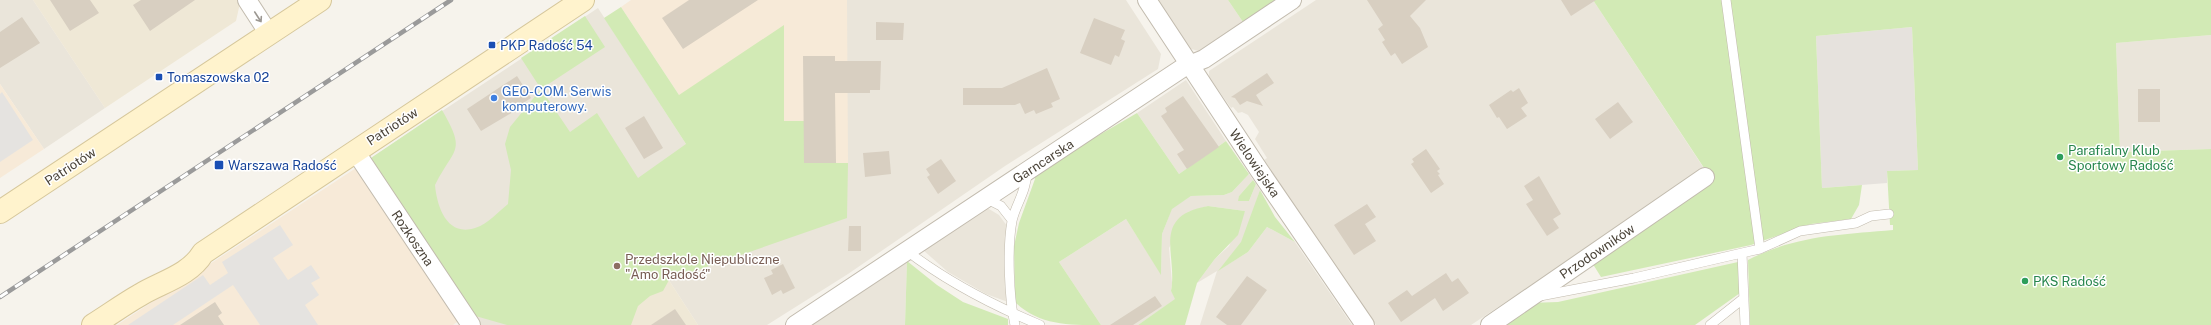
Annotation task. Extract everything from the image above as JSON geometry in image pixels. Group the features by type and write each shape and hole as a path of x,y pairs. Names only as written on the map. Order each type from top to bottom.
{"main road":[{"name":"Patriotów","path":"0,212 320,0"},
{"name":"Patriotów","path":"93,325 141,294 167,264 187,252 202,253 583,0"}],"street":[{"path":"247,0 269,34"},
{"name":"Wielowiejska","path":"1147,0 1258,170 1364,325"},
{"name":"Garncarska","path":"795,325 1027,171 1190,65 1204,59 1292,0"},
{"name":"Rozkoszna","path":"355,150 471,325"},
{"name":"Przodowników","path":"1490,325 1705,177"}],"lane":[{"path":"1726,0 1760,249"},
{"path":"1015,325 1012,313 1010,252 1012,220 1026,185 1027,171"},
{"path":"986,198 1001,206 1012,220"},
{"path":"1528,298 1634,278 1760,249 1800,231 1856,223 1871,216 1889,214"},
{"path":"907,251 956,285 1012,313 1040,325"},
{"path":"1742,253 1745,325"},
{"path":"1710,325 1744,298"}],"shaded area":[{"path":"0,0 33,0 105,108 44,149 0,84"},
{"path":"33,0 238,0 240,3 236,21 105,108"},
{"path":"631,0 847,0 848,163 804,163 804,121 784,121 679,95 621,7"},
{"path":"847,0 1126,0 1161,54 1158,69 1005,166 848,274 767,325 698,325 624,211 565,251 613,325 479,325 371,158 598,8 686,144 847,218"},
{"path":"1155,0 1228,0 1243,22 1199,51 1191,49 1184,44"},
{"path":"1316,0 1593,0 1705,170 1471,325 1376,325 1264,160 1267,158 1255,139 1259,132 1248,115 1242,112 1238,113 1233,107 1231,108 1209,77 1209,71"},
{"path":"1912,27 1918,170 1887,171 1887,183 1822,188 1816,36"},
{"path":"2211,35 2211,149 2120,152 2116,43"},
{"path":"1186,80 1226,141 1179,174 1137,113"},
{"path":"0,84 44,149 0,178"},
{"path":"2,92 33,140 0,162 0,94"},
{"path":"356,168 461,319 453,325 117,325"},
{"path":"1249,174 1253,180 1239,196 1249,201 1256,184 1260,190 1241,243 1219,270 1248,252 1267,227 1295,242 1352,325 1200,325 1217,271 1197,283 1214,260 1229,246 1245,211 1208,206 1188,212 1169,248 1172,283 1171,291 1176,299 1138,325 1101,325 1059,262 1126,219 1161,274 1162,234 1172,208 1191,196 1224,195 1232,192"},
{"path":"984,206 999,215 1007,226 1008,302 986,294 948,272 923,250"},
{"name":"Przedszkole Niepubliczne \"Amo Radość\"","path":"624,211 698,325 613,325"},
{"path":"280,225 293,245 273,258 288,280 311,265 320,278 311,283 319,295 305,305 318,325 260,325 233,285 173,325 128,325 203,275 210,285 228,273 222,262"},
{"path":"907,261 905,325 808,325"}],"green space":[{"path":"1228,0 1276,0 1243,22"},
{"name":"Parafialny Klub Sportowy Radość","path":"1593,0 2211,0 2211,35 2116,43 2120,152 2211,149 2211,325 1750,325 1748,260 1784,245 1801,241 1836,235 1893,230 1893,225 1890,225 1887,171 1918,170 1912,27 1816,36 1822,188 1862,185 1859,205 1851,219 1811,224 1751,245 1601,277 1591,261 1712,180"},
{"path":"621,7 679,95 784,25 784,121 804,121 804,163 848,163 847,218 669,280 663,291 650,296 638,306 631,325 507,325 472,315 371,158 442,110 450,124 456,143 452,156 435,185 438,202 445,218 457,228 465,230 480,226 489,221 508,204 511,170 505,144 510,127 541,89 570,132 597,113 638,178 686,144 604,18"},
{"path":"585,16 605,47 541,89 521,58"},
{"path":"1137,113 1179,174 1226,141 1249,174 1232,192 1224,195 1191,196 1172,209 1162,234 1161,275 1126,219 1059,262 1101,325 1077,325 1054,322 1024,310 1015,302 1014,246 1019,223 1035,179 1034,173"},
{"path":"1253,180 1256,184 1249,201 1238,201 1239,196"},
{"path":"1260,190 1275,217 1295,242 1267,227 1248,252 1218,271 1241,242"},
{"path":"1208,206 1245,211 1238,235 1214,260 1197,283 1185,325 1138,325 1175,299 1171,291 1172,277 1170,239 1173,228 1179,218 1190,211"},
{"path":"907,261 937,285 963,302 1008,319 1008,325 905,325"},
{"path":"1738,262 1740,293 1695,325 1499,325 1529,303 1558,302"}],"building":[{"path":"50,0 90,0 99,13 70,31"},
{"path":"141,0 195,0 150,31 133,5"},
{"path":"689,0 758,0 683,49 662,18"},
{"path":"1367,0 1426,0 1410,16 1420,28 1428,47 1402,64 1395,53 1391,56 1382,42 1385,40 1378,29 1383,25"},
{"path":"1561,0 1596,0 1571,16"},
{"path":"22,17 40,43 0,68 0,32"},
{"path":"1094,18 1125,30 1121,39 1125,41 1119,57 1115,55 1111,65 1080,53"},
{"path":"876,22 904,23 903,40 876,40"},
{"path":"803,56 835,56 835,61 881,61 880,90 870,90 870,93 835,93 836,163 804,163"},
{"path":"1047,68 1060,99 1051,103 1053,107 1036,114 1034,110 1025,114 1020,103 1015,105 963,105 963,88 1002,88"},
{"path":"1267,73 1274,83 1256,95 1263,106 1247,101 1240,105 1235,98 1231,97"},
{"path":"517,76 531,98 517,107 518,109 481,131 467,109"},
{"path":"1519,88 1528,103 1521,108 1527,116 1507,129 1499,117 1497,118 1489,105 1511,90 1513,92"},
{"path":"2138,89 2160,89 2160,122 2138,122"},
{"path":"1183,96 1219,147 1187,169 1177,154 1184,150 1161,116 1167,112 1165,108"},
{"path":"1618,102 1633,122 1610,139 1595,119"},
{"path":"644,116 663,148 644,159 625,128"},
{"path":"1426,149 1440,169 1437,171 1440,174 1438,175 1444,184 1431,193 1411,164 1414,162 1412,159"},
{"path":"889,151 891,174 865,177 863,153"},
{"path":"941,159 956,181 938,194 927,177 930,175 926,169"},
{"path":"1539,176 1561,214 1553,219 1559,228 1547,236 1526,204 1533,200 1524,186"},
{"path":"1367,204 1376,217 1365,224 1376,241 1354,255 1334,225"},
{"path":"849,226 861,226 861,251 848,251"},
{"path":"783,264 795,288 783,294 781,290 772,295 764,278 773,274 771,270"},
{"path":"1446,273 1452,282 1458,278 1469,293 1443,311 1435,298 1401,322 1388,303 1407,290 1412,296"},
{"path":"1247,276 1267,290 1241,325 1227,325 1216,317"},
{"path":"1155,296 1162,306 1133,325 1110,325"},
{"path":"215,302 222,313 218,316 224,325 180,325"},
{"path":"675,309 686,325 651,325"}],"railway":[{"path":"0,297 451,0"}],"place":[{"name":"PKP Radość 54","path":"492,45"},
{"name":"Tomaszowska 02","path":"159,77"},
{"name":"GEO-COM. Serwis komputerowy.","path":"494,98"},
{"name":"Parafialny Klub Sportowy Radość","path":"2060,157"},
{"name":"Warszawa Radość","path":"219,165"},
{"name":"Przedszkole Niepubliczne \"Amo Radość\"","path":"617,266"},
{"name":"PKS Radość","path":"2025,281"}]}
